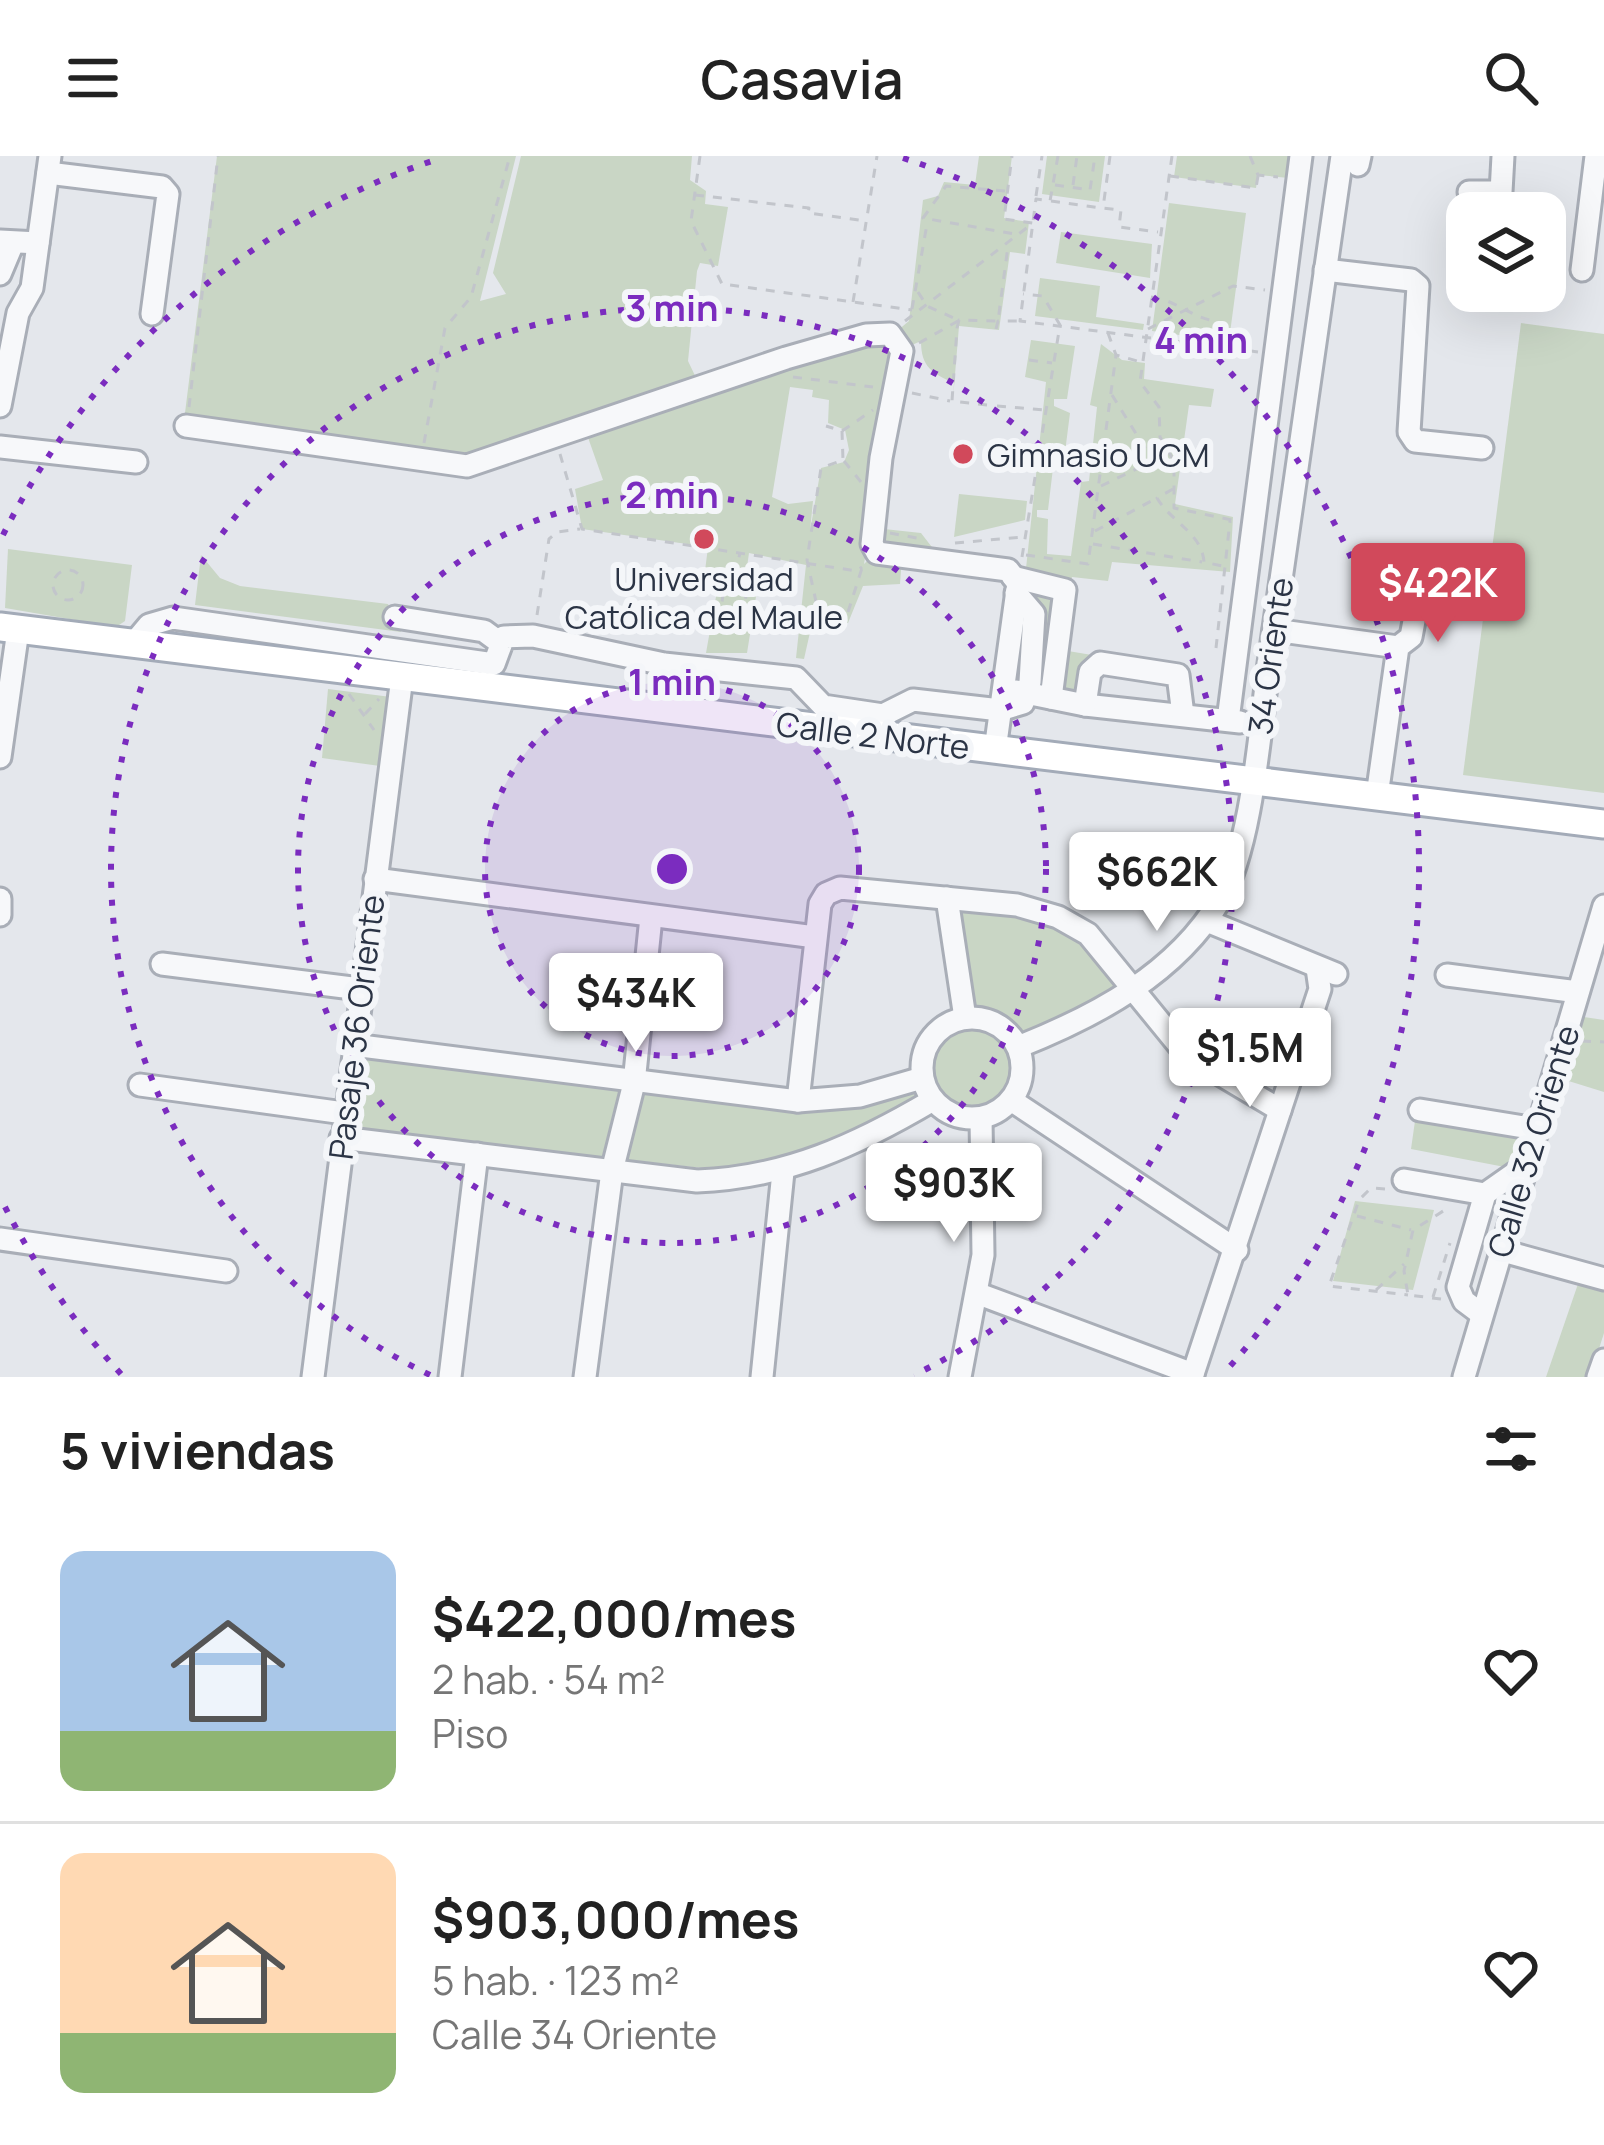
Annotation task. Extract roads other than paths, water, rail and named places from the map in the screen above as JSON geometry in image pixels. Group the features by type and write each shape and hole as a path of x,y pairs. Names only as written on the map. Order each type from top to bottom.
{"main road":[{"name":"Calle 2 Norte","path":"9,628 402,677 495,664 995,750 1604,824"}],"street":[{"path":"1228,720 1301,156"},
{"path":"1485,192 1501,191 1503,156"},
{"path":"1582,270 1596,156"},
{"name":"34 Oriente","path":"1018,1047 1130,990 1180,952 1207,921 1234,869 1261,725 1325,270 1353,159"},
{"path":"0,406 8,320 32,288 49,164 162,188 168,194 152,314"},
{"path":"0,274 4,251 38,243"},
{"path":"1325,270 1411,280 1418,286 1409,432 1415,441 1482,448"},
{"path":"186,426 467,466 866,335 896,342 897,390 870,531 877,553 1015,574 1065,590 1051,698"},
{"path":"0,447 136,462"},
{"path":"1015,574 1036,627 1027,693"},
{"path":"995,750 1015,574"},
{"path":"1377,796 1398,647 1411,637 1419,594"},
{"path":"394,617 484,631 495,664"},
{"path":"133,644 149,625 173,618 495,664 533,636 664,664 796,678 826,706 888,715 913,700 1002,699 1027,693 1085,705 1261,725"},
{"path":"0,757 9,628"},
{"path":"1274,630 1398,647"},
{"path":"1085,705 1090,672 1100,663 1178,675 1183,715"},
{"name":"Pasaje 36 Oriente","path":"313,1377 402,677"},
{"path":"375,879 815,937"},
{"path":"798,1101 815,937 822,898 831,890 1017,905 1058,917 1088,934 1186,1054 1280,1110"},
{"path":"947,898 965,1018"},
{"path":"0,899 0,915"},
{"name":"Calle 32 Oriente","path":"1464,1377 1472,1307 1499,1250 1604,906"},
{"path":"608,1377 585,1376 612,1171 634,1083 651,917"},
{"path":"979,1294 1193,1376 1327,971 1207,921"},
{"path":"162,964 360,989"},
{"path":"1447,975 1578,992"},
{"path":"965,1018 996,1024 1018,1047 1021,1078 1011,1100 981,1118 952,1115 933,1100 922,1078 924,1050 933,1035 965,1018"},
{"path":"353,1045 798,1101 860,1096 922,1078"},
{"path":"140,1085 344,1113"},
{"path":"341,1138 697,1180 783,1172 873,1136 933,1100"},
{"path":"1011,1100 1237,1250"},
{"path":"1420,1110 1536,1130"},
{"path":"961,1377 979,1294 981,1118"},
{"path":"450,1377 477,1154"},
{"path":"1397,1185 1480,1193 1525,1166"},
{"path":"762,1377 783,1172"},
{"path":"1472,1307 1458,1287 1480,1193"},
{"path":"0,1239 226,1271"},
{"path":"1499,1250 1604,1279"},
{"path":"1598,1377 1604,1360"}],"place":[{"name":"Gimnasio UCM","path":"963,454"},
{"name":"Universidad Católica del Maule","path":"704,539"}]}
